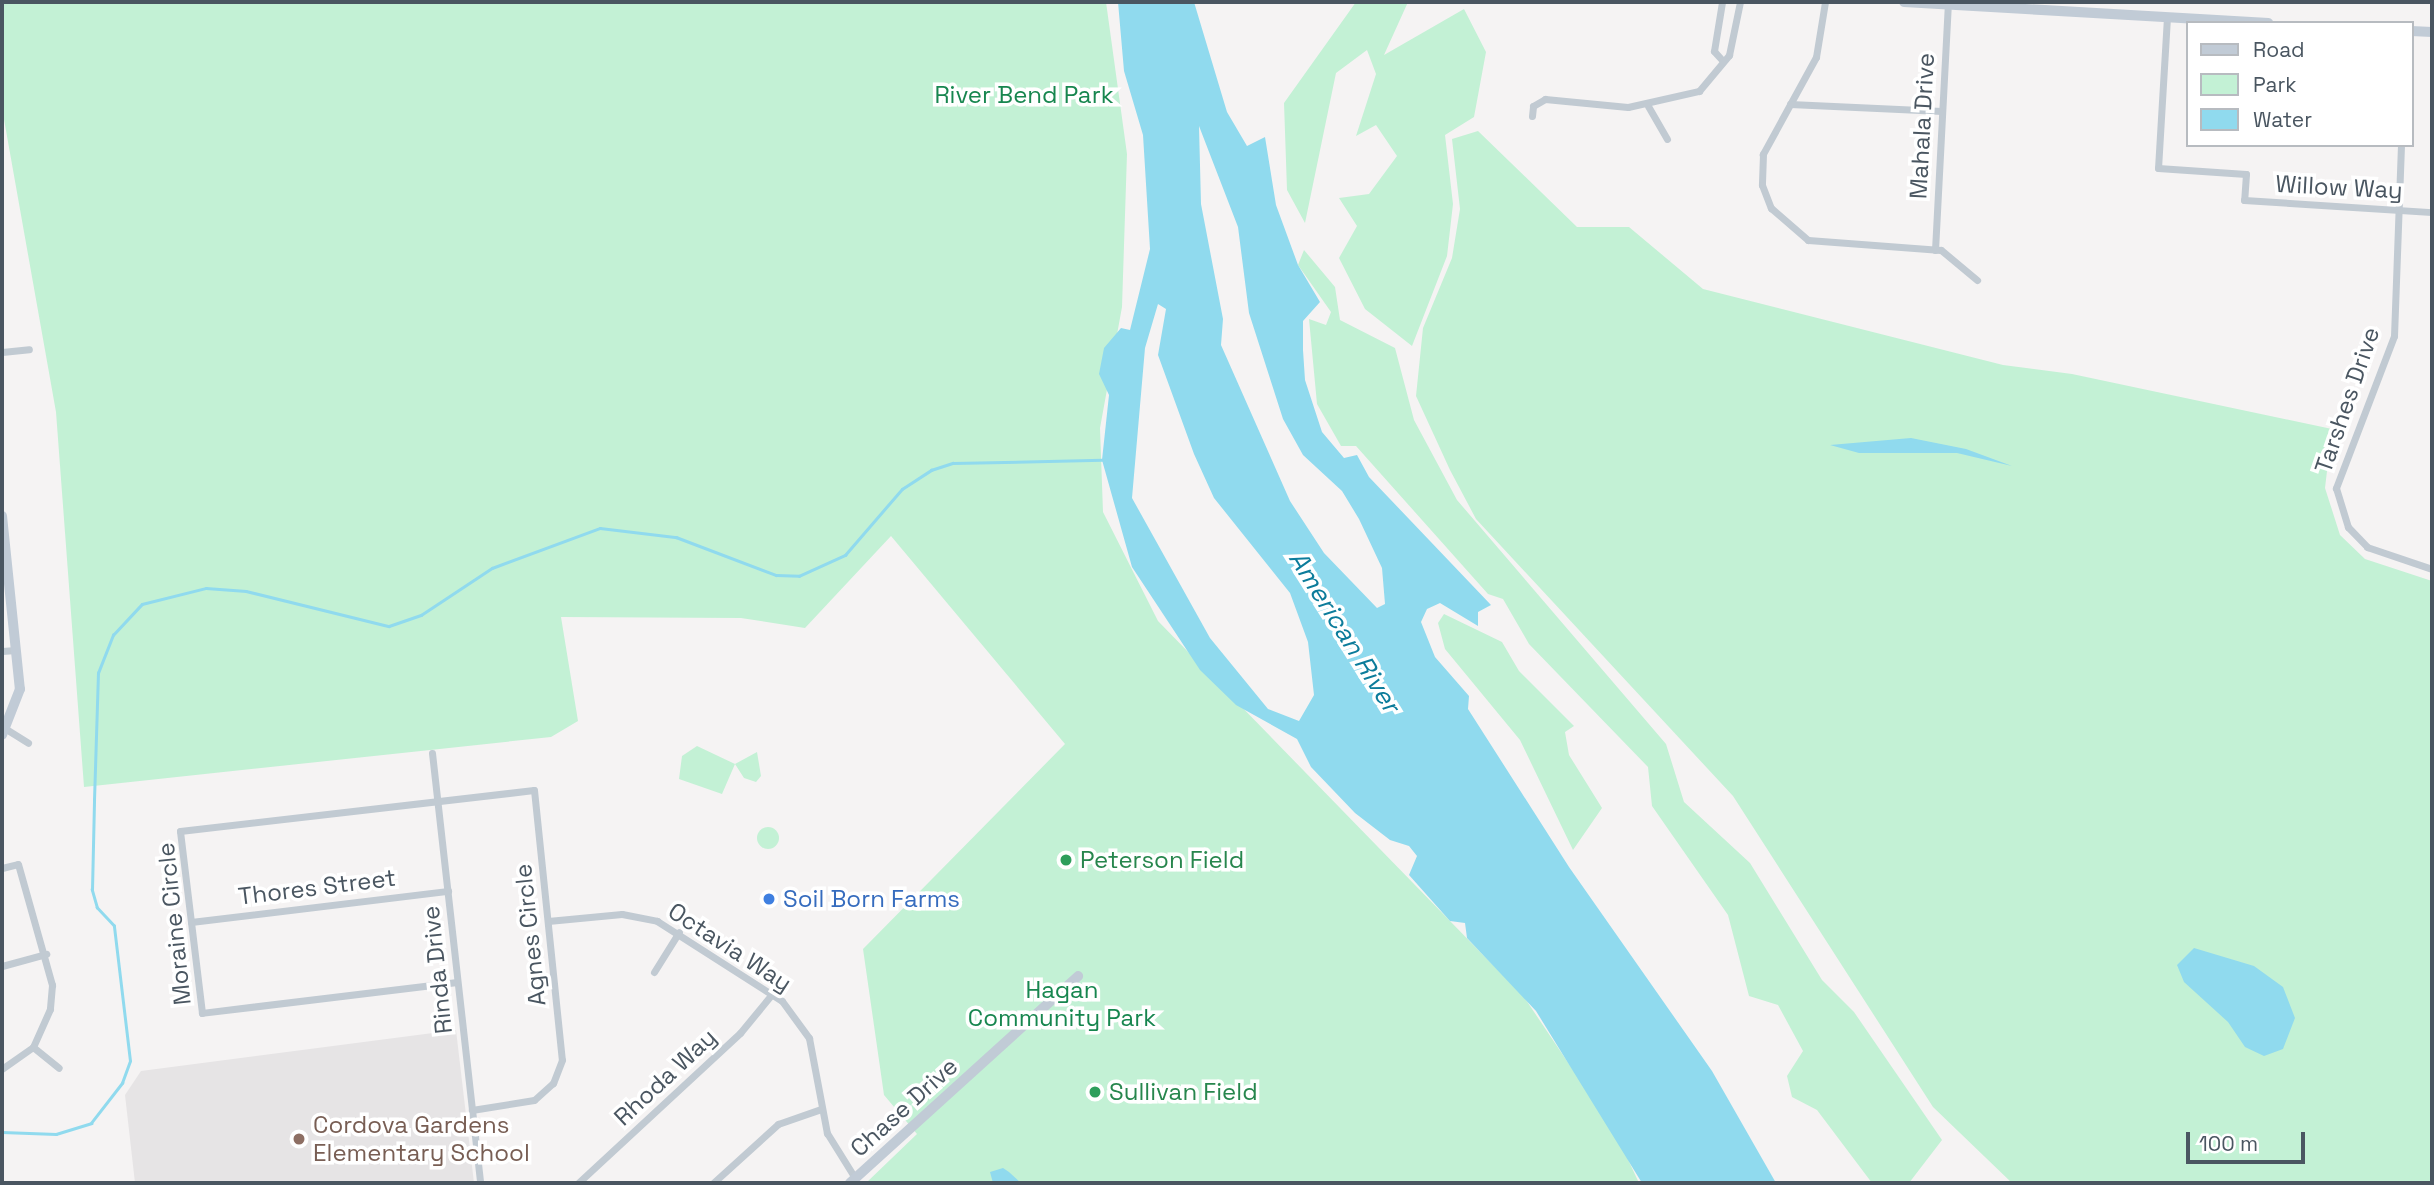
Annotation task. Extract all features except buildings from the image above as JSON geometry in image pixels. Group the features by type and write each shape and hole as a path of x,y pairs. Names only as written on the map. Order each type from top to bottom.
{"street":[{"path":"1722,2 1714,51 1722,60"},
{"path":"1532,116 1533,106 1545,99 1648,106 1699,91 1732,45 1740,2"},
{"path":"1825,2 1820,45 1761,166 1766,197 1778,219 1821,243 1935,250 1956,258 1977,279"},
{"path":"1904,2 2234,21"},
{"path":"2131,15 2132,2"},
{"name":"Mahala Drive","path":"1935,250 1948,4"},
{"name":"Willow Way","path":"2167,17 2158,168 2245,174 2244,200 2432,212"},
{"path":"2413,31 2432,32"},
{"path":"1790,104 1942,111"},
{"path":"1648,106 1667,139"},
{"name":"Tarshes Drive","path":"2402,147 2402,210 2394,336 2336,488 2348,527 2367,547 2432,569"},
{"path":"2,352 29,349"},
{"path":"2,516 19,697 4,732 27,743"},
{"path":"2,651 16,650"},
{"name":"Rinda Drive","path":"432,753 480,1183"},
{"name":"Agnes Circle","path":"438,802 534,790 548,921 559,1072 534,1100 472,1110"},
{"name":"Moraine Circle","path":"438,802 180,831 202,1013 457,982"},
{"path":"2,868 18,864 46,954 52,999 33,1047 2,1069"},
{"name":"Thores Street","path":"191,922 448,891"},
{"name":"Octavia Way","path":"548,921 622,914 679,932 772,994 809,1038 821,1109 832,1145 853,1181"},
{"path":"654,972 679,932"},
{"path":"2,967 46,954"},
{"name":"Chase Drive","path":"853,1181 1078,976"},
{"name":"Rhoda Way","path":"578,1183 740,1033 772,994"},
{"path":"33,1047 59,1068"},
{"path":"713,1183 778,1124 821,1109"}],"shaded area":[{"name":"Cordova Gardens Elementary School","path":"456,1030 474,1183 135,1183 125,1095 141,1071"}],"green space":[{"path":"2,2 1106,2 1127,154 1122,307 1100,428 1103,512 1158,621 1524,997 1616,1134 1639,1183 866,1183 917,1134 884,1095 863,949 1065,744 891,536 805,628 741,618 561,617 578,721 551,737 84,787 56,412 2,108"},
{"path":"1356,2 1408,2 1384,55 1464,9 1486,52 1474,117 1445,135 1453,204 1447,256 1412,346 1365,309 1339,258 1357,226 1339,198 1369,194 1397,156 1376,125 1356,136 1376,74 1367,50 1336,73 1305,223 1287,190 1284,103"},
{"path":"1478,131 1577,227 1629,227 1703,289 2003,365 2072,374 2332,429 2325,488 2340,535 2365,559 2432,581 2432,1183 2012,1183 1933,1107 1733,796 1476,519 1450,470 1416,396 1423,328 1452,258 1460,209 1452,139"},
{"path":"1304,250 1335,287 1340,320 1395,348 1414,420 1457,500 1666,744 1684,802 1750,863 1822,980 1854,1012 1942,1140 1909,1183 1872,1183 1817,1110 1792,1097 1787,1076 1803,1051 1778,1005 1749,996 1728,915 1652,806 1648,767 1529,644 1503,599 1488,594 1356,446 1341,446 1317,404 1309,319 1326,325 1331,312 1298,265"},
{"path":"1444,614 1502,642 1519,671 1574,726 1565,732 1569,755 1602,808 1573,850 1520,740 1445,649 1438,623"},
{"path":"697,746 735,764 722,794 679,779 682,756"},
{"path":"757,752 761,776 756,782 744,778 735,764"},
{"path":"768,827 776,830 779,838 776,846 768,849 760,846 757,838 760,830"}],"water":[{"name":"American River","path":"1118,2 1194,2 1227,112 1247,146 1265,137 1276,205 1298,265 1320,302 1303,321 1303,350 1305,380 1322,432 1344,458 1357,455 1369,477 1491,605 1478,612 1478,626 1440,603 1427,609 1421,622 1435,657 1469,696 1468,709 1569,867 1712,1071 1776,1183 1642,1183 1536,1011 1467,938 1465,923 1450,921 1409,875 1417,856 1409,846 1390,840 1355,813 1311,767 1297,739 1236,705 1200,670 1132,567 1102,460 1109,395 1099,374 1104,348 1121,328 1130,330 1150,249 1143,135 1124,71","holes":["1199,126 1238,227 1249,313 1283,419 1303,455 1342,491 1359,519 1382,568 1385,604 1377,608 1324,553 1290,501 1221,345 1223,319 1201,204","1158,304 1166,309 1158,355 1194,454 1214,498 1290,593 1308,642 1314,695 1299,721 1268,709 1210,638 1132,498 1145,348"]},
{"path":"1911,438 1966,449 2012,466 1957,453 1859,453 1830,445"},
{"path":"2194,948 2254,966 2283,987 2295,1018 2283,1049 2264,1056 2245,1047 2228,1022 2184,982 2177,965"},
{"path":"1003,1168 1021,1183 993,1183 990,1172"}],"waterway":[{"path":"2,1132 56,1134 91,1123 122,1083 130,1061 114,926 97,908 92,890 94,800 98,673 113,635 142,604 206,588 246,591 389,626 421,615 492,568 600,528 676,537 776,575 799,576 845,555 902,489 931,470 953,463 1102,460"}],"place":[{"name":"Peterson Field","path":"1066,860"},
{"name":"Soil Born Farms","path":"769,899"},
{"name":"Sullivan Field","path":"1095,1092"},
{"name":"Cordova Gardens Elementary School","path":"299,1139"}],"park label":[{"name":"River Bend Park","path":"1024,95"},
{"name":"Hagan Community Park","path":"1062,1004"}]}
